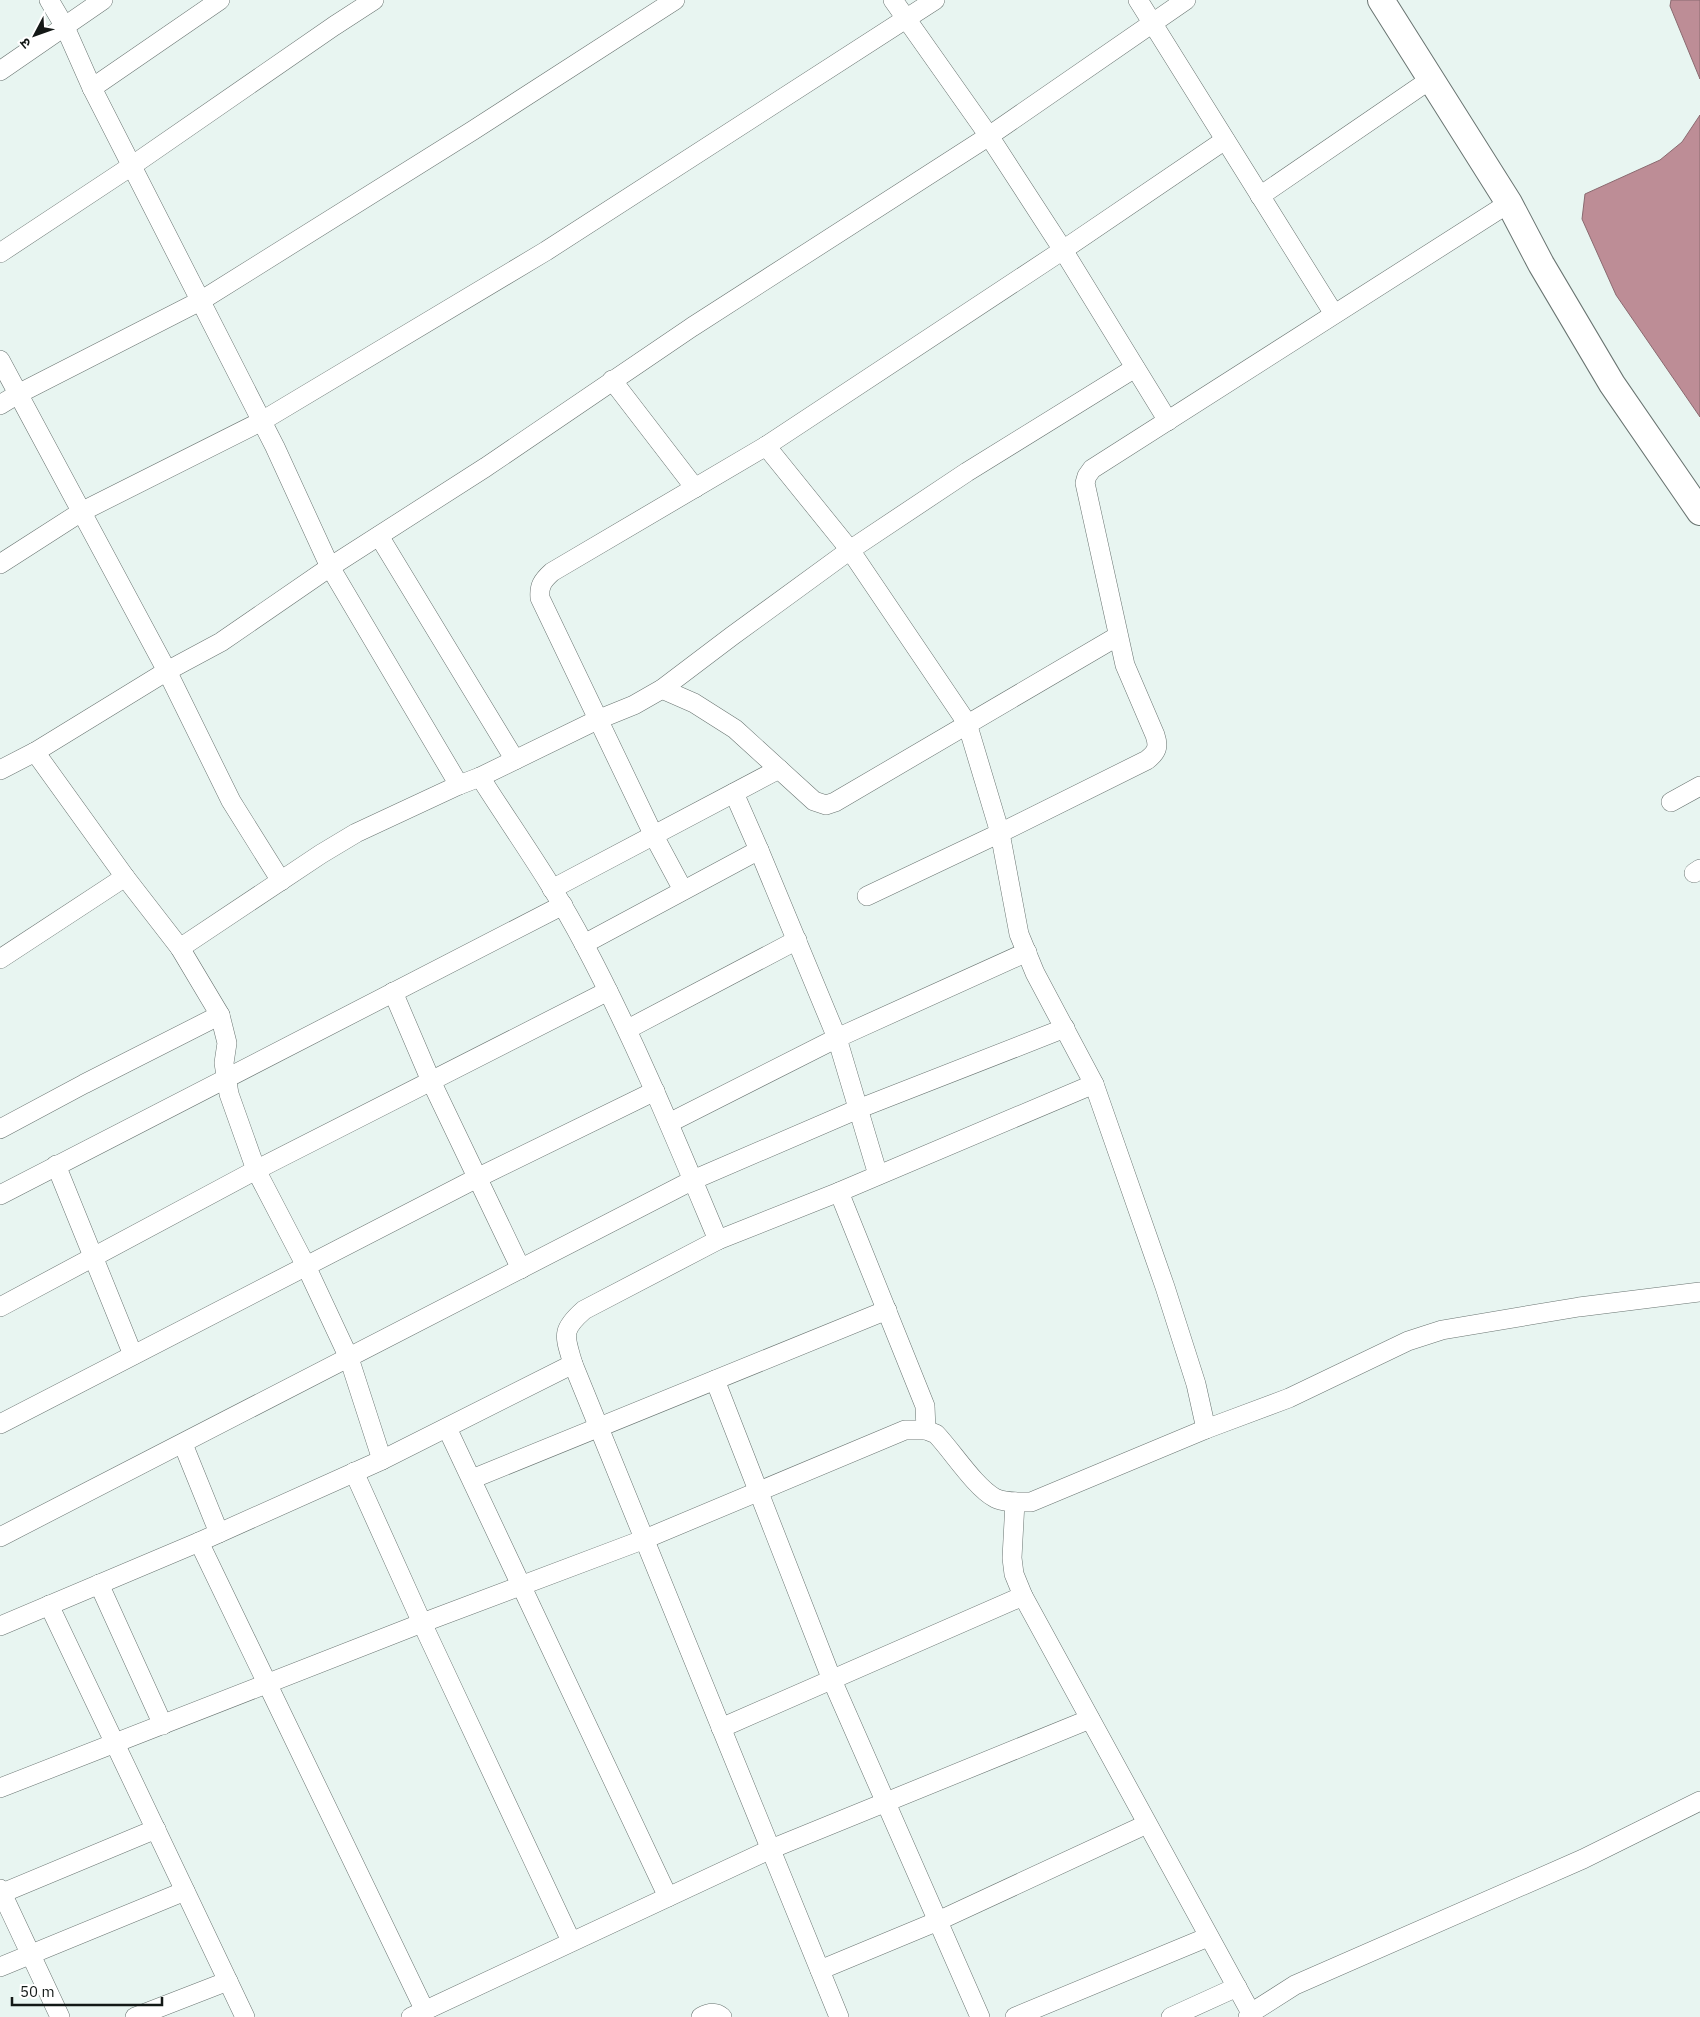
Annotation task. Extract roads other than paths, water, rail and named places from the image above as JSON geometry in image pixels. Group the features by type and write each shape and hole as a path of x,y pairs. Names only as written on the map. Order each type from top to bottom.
{"street":[{"path":"49,0 65,26 92,88 276,447 330,567 459,785"},
{"path":"0,71 103,0"},
{"path":"92,88 220,0"},
{"path":"0,253 133,165 326,31 374,0"},
{"path":"0,406 18,394 202,300 480,126 675,0"},
{"path":"893,0 904,19 989,136 1063,250 1168,421"},
{"path":"0,564 81,512 262,421 546,252 935,0"},
{"path":"1138,0 1334,314"},
{"path":"1,768 34,752 167,671 221,642 330,567 486,467 612,380 989,136 1186,0"},
{"path":"1381,0 1508,203 1612,384 1700,512"},
{"path":"1260,196 1431,79"},
{"path":"684,890 654,836 540,598 539,588 543,580 552,572 766,446 1063,250 1224,140"},
{"path":"867,896 1147,760 1156,752 1158,744 1156,735 1125,665 1118,636 1086,482 1087,476 1092,469 1508,203"},
{"path":"0,360 167,671 231,801 281,881"},
{"path":"180,948 356,833 480,777 597,720 634,705 662,689 850,550 967,472 1135,368"},
{"path":"612,380 695,488"},
{"path":"766,446 850,550 967,723 1000,833 1019,934 1035,973 1094,1084 1196,1384 1206,1429"},
{"path":"379,536 515,760"},
{"path":"662,689 694,704 735,729 814,801 826,805 835,802 1118,636"},
{"path":"34,752 125,877 180,948 220,1015 227,1044 224,1063 225,1078 256,1170 306,1266 348,1358 382,1460"},
{"path":"552,889 779,769"},
{"path":"480,777 563,905 628,1029 718,1240"},
{"path":"1671,802 1700,786"},
{"path":"734,793 837,1038 878,1175"},
{"path":"584,944 759,850"},
{"path":"0,959 125,877"},
{"path":"0,1194 563,905"},
{"path":"628,1029 797,940"},
{"path":"669,1123 837,1038 1026,952"},
{"path":"0,1307 256,1170 608,991"},
{"path":"393,992 431,1080 522,1269"},
{"path":"0,1129 220,1015"},
{"path":"0,1537 693,1180 858,1109 1065,1028"},
{"path":"839,2017 574,1364 567,1341 567,1329 573,1320 584,1310 718,1240 839,1192 1094,1084"},
{"path":"0,1424 477,1178 655,1091"},
{"path":"56,1165 133,1355"},
{"path":"839,1192 925,1406 926,1430"},
{"path":"0,1788 422,1623 645,1539 905,1430 926,1430 936,1434 982,1488 996,1498 1015,1502 1031,1502 1206,1429 1289,1398 1408,1341 1442,1330 1579,1307 1700,1292"},
{"path":"472,1480 887,1310"},
{"path":"0,1626 199,1542 382,1460 574,1364"},
{"path":"715,1380 832,1680 980,2017"},
{"path":"447,1428 668,1897"},
{"path":"183,1444 219,1533"},
{"path":"354,1472 422,1623 571,1941"},
{"path":"1015,1502 1012,1558 1014,1574 1023,1596 1237,1987 1250,2015 1294,1985 1584,1859 1700,1801"},
{"path":"199,1542 267,1684 418,2014 771,1849 1090,1719"},
{"path":"99,1584 163,1725"},
{"path":"722,1728 1023,1596"},
{"path":"49,1605 245,2017"},
{"path":"820,1970 938,1921 1147,1824"},
{"path":"60,2017 1,1892 156,1829"},
{"path":"0,1967 185,1891"},
{"path":"1015,2017 1208,1937"},
{"path":"135,2017 228,1981"},
{"path":"1171,2017 1237,1987"},
{"path":"700,2017 711,2013 722,2017"}]}
